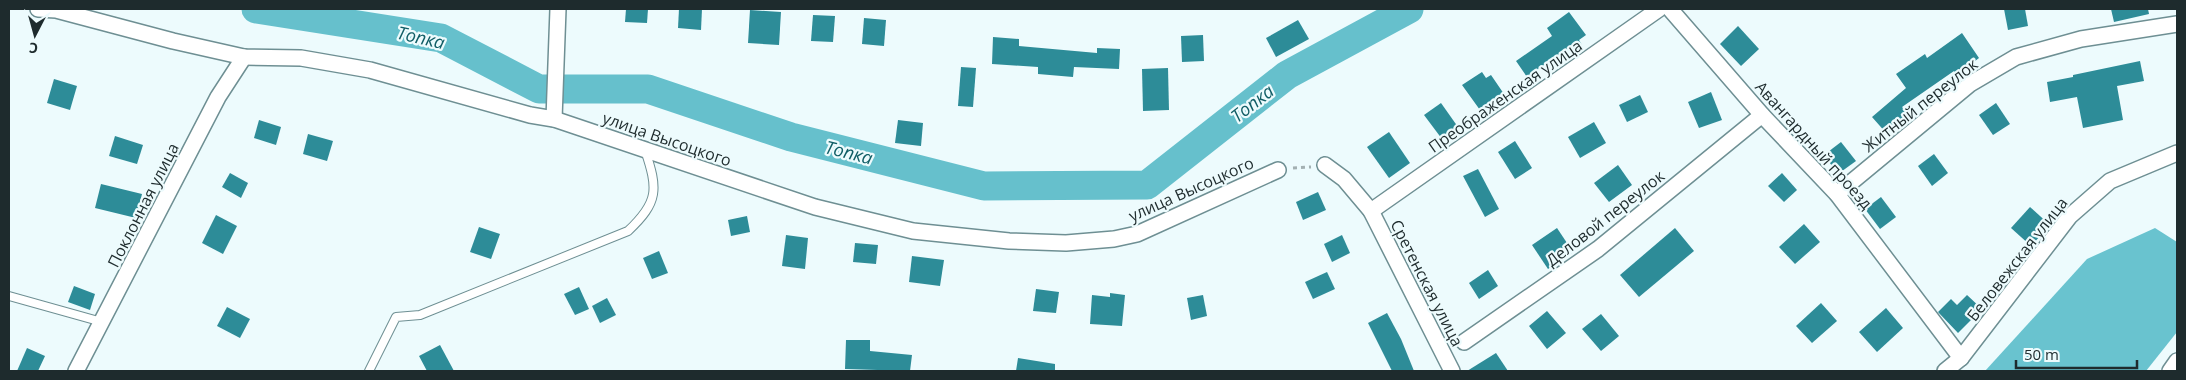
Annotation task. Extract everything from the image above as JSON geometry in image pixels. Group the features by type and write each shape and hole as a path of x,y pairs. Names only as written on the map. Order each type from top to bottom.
{"street":[{"name":"улица Высоцкого","path":"38,9 56,10 173,42 244,57 301,58 370,70 530,116 554,119 815,207 912,231 1009,241 1066,243 1114,239 1137,234 1278,170"},
{"path":"554,119 558,9"},
{"name":"Преображенская улица","path":"1372,211 1659,9"},
{"name":"Авангардный проезд","path":"1670,9 1762,115 1837,194 1961,358"},
{"name":"Житный переулок","path":"1837,194 1970,84 2016,57 2081,39 2177,24"},
{"name":"Поклонная улица","path":"76,371 218,97 244,57"},
{"name":"Деловой переулок","path":"1464,342 1598,250 1762,115"},
{"name":"Беловежская улица","path":"1945,371 1961,358 2070,216 2086,200 2110,181 2177,153"},
{"name":"Сретенская улица","path":"1324,166 1344,179 1372,211 1452,371"},
{"path":"2170,371 2177,361"}],"lane":[{"path":"369,371 396,317 420,315 628,231 644,216 655,193 652,170 645,150"},
{"path":"9,296 102,322"}],"path":[{"path":"1278,170 1324,166"}],"shaded area":[{"path":"2155,228 2177,242 2177,332 2146,371 1985,371 2087,259"}],"building":[{"path":"626,9 648,9 647,23 625,22"},
{"path":"679,9 702,9 701,30 678,28"},
{"path":"2004,9 2025,9 2028,26 2008,30"},
{"path":"2111,9 2148,9 2149,14 2114,22"},
{"path":"750,10 781,12 779,45 748,43"},
{"path":"1569,12 1586,35 1579,40 1582,45 1567,56 1564,51 1527,77 1516,61 1552,36 1547,28"},
{"path":"813,15 835,16 833,42 811,41"},
{"path":"864,18 886,20 884,46 862,44"},
{"path":"1298,20 1309,39 1276,57 1266,38"},
{"path":"1738,26 1759,49 1741,66 1720,44"},
{"path":"1962,33 1979,58 1957,75 1954,71 1902,107 1909,115 1887,134 1872,117 1906,88 1896,74 1925,54 1927,58"},
{"path":"1203,35 1204,61 1182,62 1181,36"},
{"path":"993,37 1019,39 1019,46 1097,53 1097,48 1120,49 1119,69 1074,67 1073,77 1038,74 1038,67 992,64"},
{"path":"2140,61 2144,81 2117,86 2123,120 2083,128 2077,97 2050,102 2047,82"},
{"path":"961,67 976,68 973,107 958,106"},
{"path":"1168,68 1169,110 1143,111 1142,69"},
{"path":"1482,72 1486,78 1491,75 1504,94 1480,110 1462,85"},
{"path":"54,79 77,86 70,110 47,103"},
{"path":"1711,92 1722,120 1699,128 1688,102"},
{"path":"1640,95 1648,112 1627,122 1619,105"},
{"path":"1441,103 1458,127 1442,139 1424,115"},
{"path":"1996,103 2010,124 1993,135 1979,115"},
{"path":"259,120 281,127 276,145 254,138"},
{"path":"898,120 923,123 921,146 895,143"},
{"path":"1594,122 1606,143 1580,158 1568,137"},
{"path":"1389,132 1410,163 1389,178 1367,147"},
{"path":"308,134 333,141 327,161 303,154"},
{"path":"115,136 143,145 137,164 109,156"},
{"path":"1515,141 1532,168 1515,179 1498,152"},
{"path":"1841,142 1856,161 1838,174 1824,155"},
{"path":"1934,154 1948,173 1932,186 1918,166"},
{"path":"1618,165 1632,185 1609,202 1594,183"},
{"path":"1478,169 1499,209 1485,217 1463,176"},
{"path":"230,173 248,183 241,198 222,187"},
{"path":"1782,173 1797,190 1784,202 1768,186"},
{"path":"101,184 142,194 136,218 95,208"},
{"path":"1318,192 1326,210 1303,220 1296,202"},
{"path":"1881,197 1896,217 1880,229 1865,209"},
{"path":"2030,207 2050,225 2031,246 2011,228"},
{"path":"216,215 237,226 223,254 202,243"},
{"path":"747,216 750,232 731,236 728,220"},
{"path":"1804,224 1820,242 1795,264 1779,247"},
{"path":"479,227 500,234 491,259 470,252"},
{"path":"1557,228 1573,252 1548,269 1532,245"},
{"path":"1675,228 1694,251 1639,297 1620,275"},
{"path":"786,235 808,238 805,269 782,266"},
{"path":"1342,235 1350,253 1332,262 1324,244"},
{"path":"855,243 878,245 876,264 853,262"},
{"path":"659,251 668,273 652,279 643,258"},
{"path":"912,256 944,260 940,286 909,282"},
{"path":"1488,270 1498,286 1479,299 1469,283"},
{"path":"1327,272 1335,289 1313,299 1305,282"},
{"path":"74,286 95,294 90,310 68,302"},
{"path":"579,287 589,309 575,315 564,294"},
{"path":"1036,289 1059,292 1056,313 1033,311"},
{"path":"1110,293 1125,295 1122,326 1090,324 1092,295 1110,297"},
{"path":"1203,295 1207,316 1191,320 1187,298"},
{"path":"1967,295 1982,309 1958,333 1938,312 1951,299 1957,305"},
{"path":"607,298 616,315 600,323 592,306"},
{"path":"1821,303 1837,321 1812,343 1796,326"},
{"path":"227,307 250,319 240,338 217,326"},
{"path":"1886,308 1903,328 1877,352 1859,332"},
{"path":"1547,311 1566,333 1547,349 1529,326"},
{"path":"1387,313 1401,339 1414,371 1392,371 1368,323"},
{"path":"1601,314 1619,336 1601,351 1582,329"},
{"path":"846,340 870,340 870,351 912,355 910,371 845,369"},
{"path":"440,345 454,371 427,371 419,356"},
{"path":"27,348 45,356 38,371 17,371"},
{"path":"1496,353 1508,371 1467,371"},
{"path":"1018,358 1055,364 1055,371 1016,371"}],"waterway":[{"name":"Топка","path":"256,9 441,38 539,89 648,89 791,137 984,186 1147,185 1287,75 1409,9"}]}
